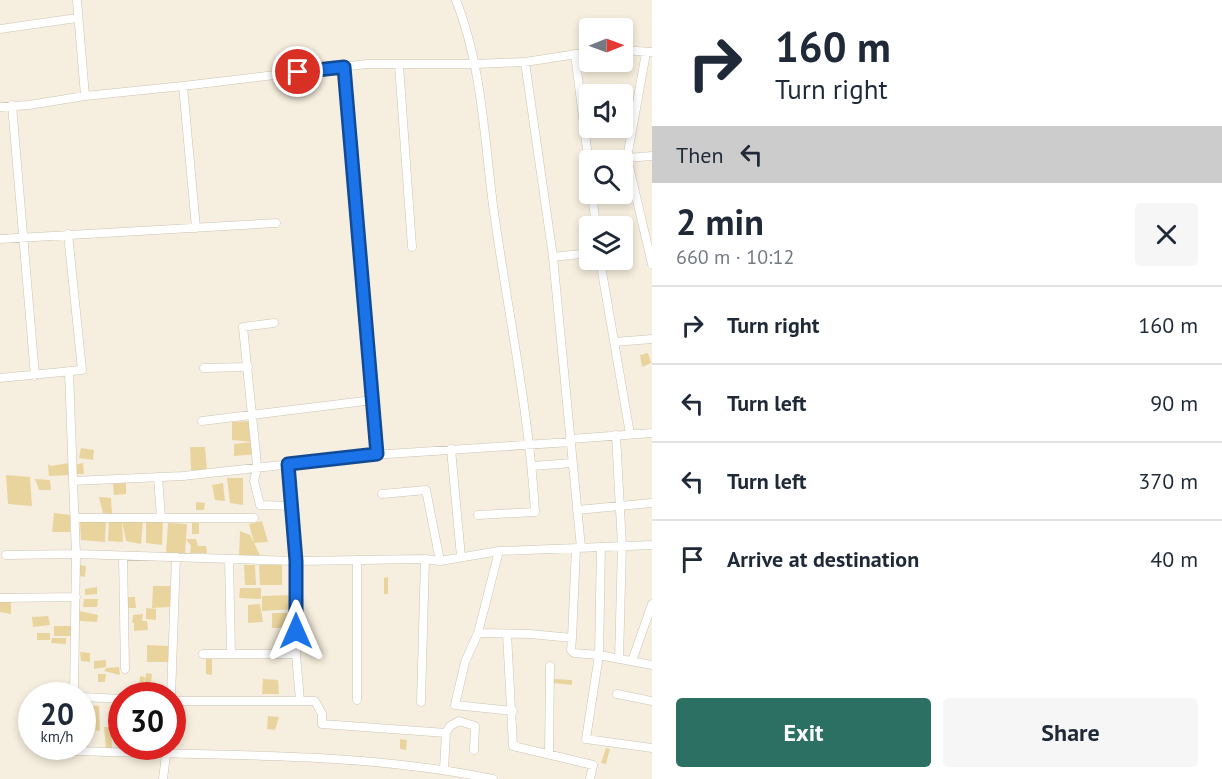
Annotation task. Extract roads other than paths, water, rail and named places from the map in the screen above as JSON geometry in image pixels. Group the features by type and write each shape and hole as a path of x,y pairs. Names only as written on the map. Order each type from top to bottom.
{"street":[{"path":"77,0 85,96"},
{"path":"456,0 476,64 493,205 530,444 535,512 478,515"},
{"path":"0,29 77,18"},
{"path":"628,150 649,52 633,51"},
{"path":"0,107 367,64 525,62 579,53"},
{"path":"575,54 580,84"},
{"path":"525,62 553,257 578,510 578,548 571,650 574,653 599,655 652,665"},
{"path":"399,65 412,247"},
{"path":"344,67 377,454"},
{"path":"183,86 196,228"},
{"path":"12,105 35,376"},
{"path":"633,158 652,156"},
{"path":"633,183 652,264"},
{"path":"0,239 276,223"},
{"path":"0,378 82,370 68,234"},
{"path":"553,257 579,254"},
{"path":"602,270 630,434"},
{"path":"274,323 243,327 257,468 254,481 260,505 292,506"},
{"path":"614,342 652,339"},
{"path":"204,368 248,367"},
{"path":"69,371 76,518 74,682"},
{"path":"202,421 373,400"},
{"path":"73,481 183,476 377,454 652,433"},
{"path":"616,435 622,546 619,659"},
{"path":"451,449 461,557"},
{"path":"532,466 572,463"},
{"path":"288,464 296,561 296,654 300,701"},
{"path":"158,477 161,518"},
{"path":"382,494 426,490 440,561"},
{"path":"578,510 652,503"},
{"path":"76,518 254,518"},
{"path":"6,555 76,554 296,561 425,559 440,561 499,551 652,545"},
{"path":"601,547 599,655 586,739 652,748"},
{"path":"499,551 478,633 465,662 455,705 513,711"},
{"path":"123,556 125,669"},
{"path":"172,682 176,557"},
{"path":"230,559 231,654"},
{"path":"421,702 425,559"},
{"path":"357,560 357,700"},
{"path":"0,598 76,597"},
{"path":"632,661 649,624 652,604"},
{"path":"478,633 572,638"},
{"path":"507,634 513,711 513,746 593,765 590,779"},
{"path":"203,654 296,654"},
{"path":"549,754 550,666"},
{"path":"616,694 652,701"},
{"path":"186,701 315,701 322,714 322,724 446,733"},
{"path":"444,769 446,733 450,726 459,721 475,726 474,750"},
{"path":"186,752 444,769 493,779"},
{"path":"163,779 165,760"}]}
